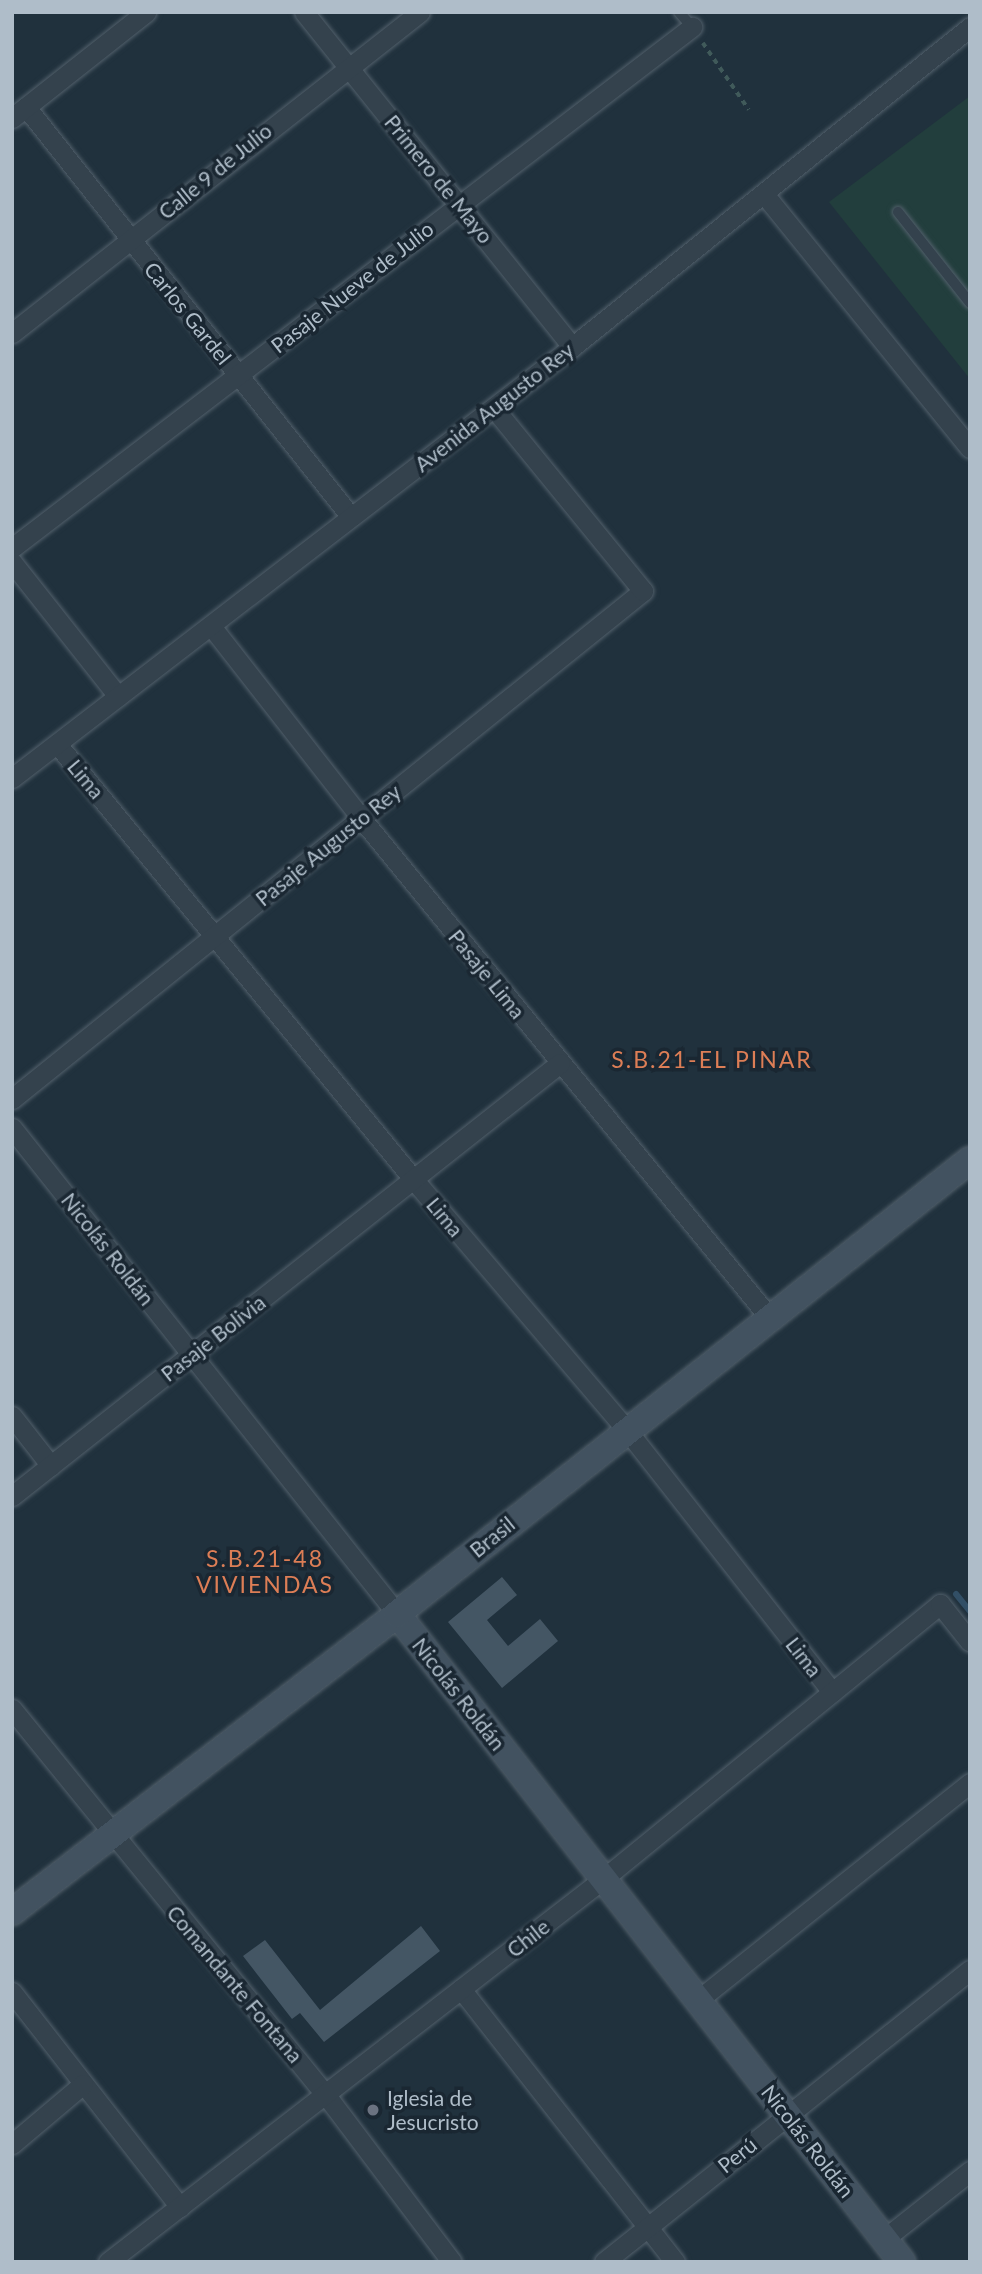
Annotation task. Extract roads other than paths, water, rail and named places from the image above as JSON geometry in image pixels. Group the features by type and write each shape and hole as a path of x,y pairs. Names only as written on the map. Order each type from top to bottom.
{"street":[{"path":"19,112 146,12"},
{"name":"Primero de Mayo","path":"304,12 460,202 572,347"},
{"name":"Calle 9 de Julio","path":"12,333 347,66 420,12"},
{"name":"Pasaje Nueve de Julio","path":"12,548 239,376 686,20"},
{"name":"Avenida Augusto Rey","path":"12,778 572,347 970,27"},
{"name":"Carlos Gardel","path":"19,112 129,240 351,517"},
{"path":"764,194 970,447"},
{"name":"Pasaje Augusto Rey","path":"12,1099 643,591 494,408"},
{"path":"12,562 118,696"},
{"name":"Pasaje Lima","path":"211,626 361,818 769,1317"},
{"name":"Lima","path":"57,744 414,1181 626,1429 832,1692"},
{"name":"Pasaje Bolivia","path":"12,1496 560,1063"},
{"name":"Nicolás Roldán","path":"12,1128 397,1614 902,2262"},
{"name":"Brasil","path":"12,1912 397,1614 626,1429 970,1160"},
{"path":"12,1416 51,1466"},
{"name":"Chile","path":"108,2262 603,1879 940,1604 970,1642"},
{"name":"Comandante Fontana","path":"12,1709 326,2095 452,2262"},
{"path":"698,2000 970,1783"},
{"name":"Perú","path":"604,2262 970,1970"},
{"path":"461,1989 675,2262"},
{"path":"12,1992 180,2207"},
{"path":"12,2144 83,2084"},
{"path":"884,2239 970,2171"}],"lane":[{"path":"898,212 970,303"}],"waterway":[{"path":"956,1594 970,1611"}],"place":[{"name":"Iglesia de Jesucristo","path":"373,2110"}],"district":[{"name":"S.B.21-EL PINAR","path":"712,1059"},
{"name":"S.B.21-48 VIVIENDAS","path":"265,1571"}]}
